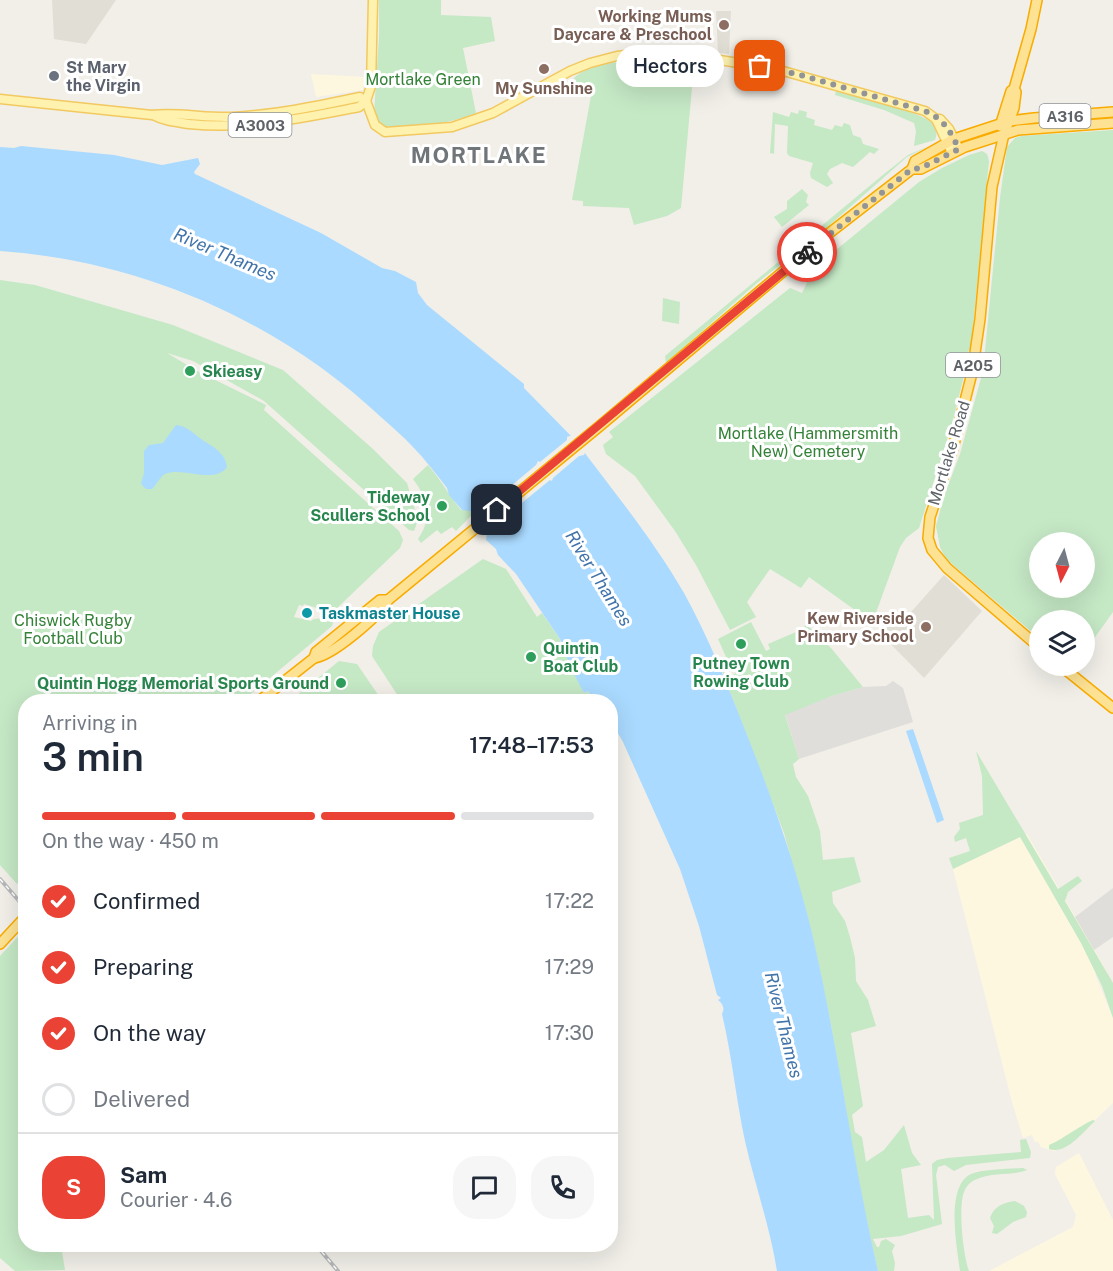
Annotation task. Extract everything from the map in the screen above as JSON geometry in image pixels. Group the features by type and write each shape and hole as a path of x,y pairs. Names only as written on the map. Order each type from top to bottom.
{"highway":[{"name":"Mortlake Road","path":"1029,639 947,568 932,550 928,538 930,517 953,448 972,373 980,319 994,176 992,172 1011,91 1014,89 1037,0"},
{"name":"A316","path":"912,169 915,160 951,141 1005,123 1113,112"},
{"path":"1080,114 1081,126"},
{"name":"A316","path":"268,694 314,658 316,652 348,632 380,600 388,600 446,553 807,251 912,169 921,168 956,151 1019,130 1113,123"},
{"path":"1073,676 1113,708"},
{"path":"0,944 18,924"}],"main road":[{"path":"373,0 371,86 366,101 375,125 385,132 452,127 493,113 570,71 590,63 627,54 670,52 760,66 800,75 914,107 940,119 949,129 956,151"},
{"name":"A3003","path":"0,99 152,115 161,120 202,125 258,125 359,106 366,101"}],"shaded area":[{"path":"52,0 116,0 86,44 54,39"},
{"name":"Working Mums Daycare & Preschool","path":"716,11 731,11 729,54 718,53"},
{"path":"311,74 365,77 363,90 316,97"},
{"name":"Kew Riverside Primary School","path":"944,575 982,611 924,678 879,632 891,610 903,621"},
{"path":"893,681 903,688 913,722 799,759 785,714 832,696 863,687 886,686"},
{"path":"1027,834 1106,970 1095,974 1113,1018 1113,1103 1070,1144 1054,1151 1041,1147 1032,1135 1023,1138 953,869"},
{"path":"1113,888 1113,937 1094,950 1075,917"},
{"path":"1079,1153 1113,1220 1113,1271 989,1271 1073,1227 1076,1215 1055,1174 1056,1167"}],"green space":[{"name":"Mortlake Green","path":"379,0 441,0 441,15 491,17 495,41 463,48 476,113 443,123 414,127 389,127 378,123 374,113"},
{"path":"643,59 676,59 694,66 681,208 667,216 634,225 629,208 583,206 583,201 572,200 593,85 571,82 584,71 594,67"},
{"path":"836,91 889,105 929,120 935,126 935,140 914,146 916,131 914,123 884,110 835,95"},
{"path":"799,110 807,112 806,117 815,120 814,125 832,130 835,125 842,127 844,123 850,125 853,135 861,138 863,144 879,149 874,154 870,152 853,167 842,163 830,169 827,174 833,183 827,187 811,178 813,163 789,156 787,153 788,126 775,124 774,154 770,153 773,112 789,117 791,112 798,114"},
{"path":"1113,130 1113,612 1095,637 1095,610 1029,610 1029,630 946,559 940,547 936,526 944,496 960,454 983,371 1007,147 1015,138"},
{"path":"929,146 907,157 666,363 665,356 884,174 908,155"},
{"name":"Mortlake (Hammersmith New) Cemetery","path":"982,151 987,154 989,161 971,347 957,372 964,376 952,424 919,528 906,538 900,547 874,618 870,620 866,618 809,577 801,588 770,569 747,602 756,617 730,630 696,565 675,531 635,476 606,454 603,445 613,437 609,432 790,288 802,293 814,268 919,182 942,168"},
{"path":"802,189 808,195 806,202 809,205 782,227 774,217 787,209 787,201"},
{"name":"Chiswick Rugby Football Club","path":"0,280 35,285 173,325 283,370 373,449 407,483 418,520 414,531 409,530 264,401 193,361 167,353 199,372 266,405 264,410 399,531 403,540 400,548 336,609 333,620 325,616 320,609 304,604 299,605 294,617 311,621 324,619 333,622 332,626 251,694 18,694 17,884 0,865"},
{"path":"663,298 680,302 679,324 662,321"},
{"name":"Tideway Scullers School","path":"428,465 461,510 470,510 472,515 456,531 452,527 441,534 437,530 421,543 418,539 426,523 427,508 413,479"},
{"path":"483,559 506,569 537,617 542,613 560,639 562,650 584,693 588,691 590,694 397,694 372,656 373,646 379,632"},
{"path":"751,622 766,651 770,649 768,644 803,629 806,624 831,648 863,687 832,696 785,715 799,759 793,764 796,777 808,796 820,831 823,860 854,857 861,882 832,892 833,903 845,921 850,937 855,958 856,981 868,1000 876,1026 851,1033 863,1106 852,1115 855,1132 862,1137 866,1162 884,1150 904,1125 912,1153 921,1165 901,1169 908,1218 929,1215 934,1220 932,1164 937,1160 1021,1152 1020,1140 1026,1139 1031,1152 1030,1158 966,1165 954,1171 945,1165 938,1167 936,1175 942,1224 901,1236 873,1239 877,1247 881,1241 886,1239 895,1245 892,1251 894,1271 878,1271 862,1202 814,943 784,833 722,671 726,669 730,676 735,674 734,667 731,668 718,639"},
{"name":"Quintin Hogg Memorial Sports Ground","path":"339,661 357,664 378,694 299,694"},
{"path":"976,751 1058,889 1078,876 1082,881 1068,892 1065,901 1113,983 1113,1018 1102,986 1081,943 1020,837 953,869 949,858 970,851 966,838 955,842 954,837 960,829 959,823 983,815 982,776"},
{"path":"18,937 18,1252 62,1252 65,1270 15,1271 0,1258 0,956"},
{"path":"1093,1120 1095,1121 1068,1146 1062,1149 1049,1149 1049,1145"},
{"path":"1023,1168 1027,1170 983,1177 973,1181 966,1188 962,1199 961,1219 969,1271 960,1271 955,1233 955,1204 963,1181 976,1172"},
{"path":"1015,1201 1024,1206 1027,1212 1026,1217 1013,1222 997,1234 992,1233 994,1226 990,1218 994,1211 1003,1204"}],"water":[{"name":"River Thames","path":"21,146 114,155 162,165 198,158 200,164 195,174 321,233 382,268 395,271 416,282 418,293 427,305 524,384 524,388 571,436 567,437 567,440 578,456 584,452 661,556 684,593 717,660 765,783 801,890 815,946 878,1271 777,1271 745,1141 722,1014 723,1006 718,1000 721,998 717,995 699,926 680,869 618,733 618,694 590,694 588,691 584,693 570,666 560,639 516,574 486,540 487,533 470,511 462,510 426,461 394,428 342,383 299,352 253,325 206,302 156,283 105,268 53,257 0,251 0,147"},
{"path":"176,425 187,428 218,450 224,457 227,467 214,475 172,472 161,477 152,489 146,489 141,484 144,473 144,451 149,445 163,443"},
{"path":"913,729 944,820 937,823 906,731"}],"pier":[{"path":"573,435 574,438 571,439 580,453 586,450 584,455 579,456 552,481 550,480 517,507 517,510 484,534 471,518 501,494 501,490 505,491 538,461 540,462 567,440 567,437"}],"railway":[{"path":"0,879 18,900"},
{"path":"322,1252 338,1271"}],"way so far":[{"path":"760,66 800,75 930,113 942,120 959,149 921,168 912,169 876,195 807,252"}],"place":[{"name":"Working Mums Daycare & Preschool","path":"724,25"},
{"name":"Hectors","path":"760,66"},
{"name":"My Sunshine","path":"544,69"},
{"name":"St Mary the Virgin","path":"54,76"},
{"name":"Skieasy","path":"190,371"},
{"name":"Tideway Scullers School","path":"442,506"},
{"name":"Taskmaster House","path":"307,613"},
{"name":"Kew Riverside Primary School","path":"926,627"},
{"name":"Putney Town Rowing Club","path":"741,644"},
{"name":"Quintin Boat Club","path":"531,657"},
{"name":"Quintin Hogg Memorial Sports Ground","path":"341,683"}],"district":[{"name":"MORTLAKE","path":"479,155"}],"route":[{"path":"497,510 807,252"}]}
